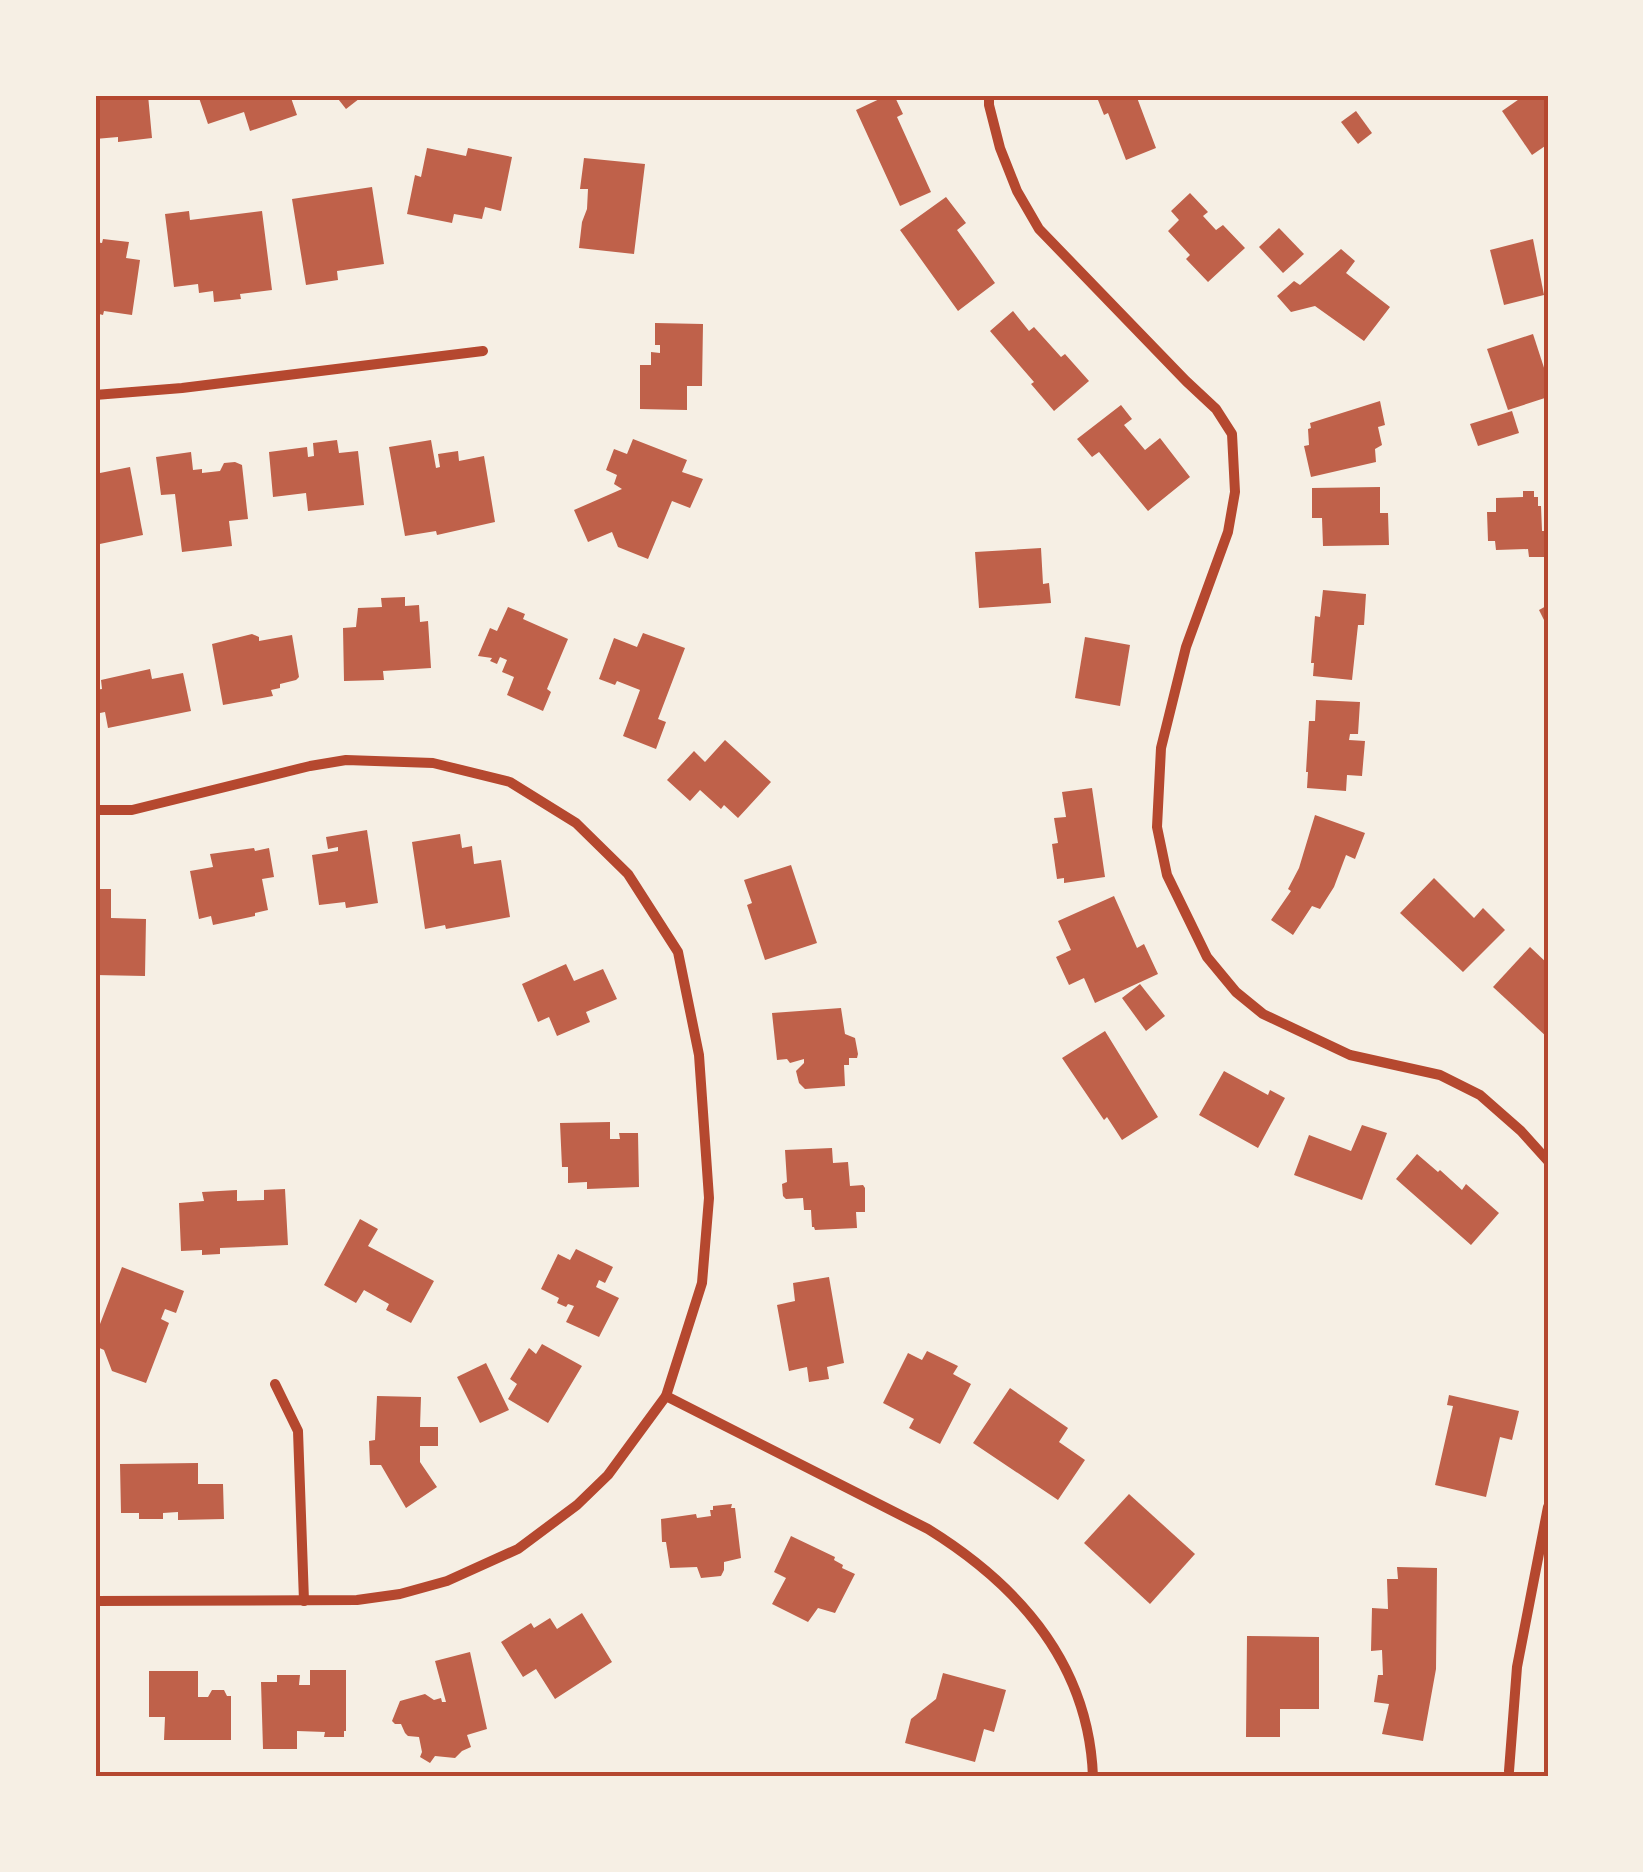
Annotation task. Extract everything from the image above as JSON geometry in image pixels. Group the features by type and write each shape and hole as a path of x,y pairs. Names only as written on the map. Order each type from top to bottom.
{"street":[{"path":"988,95 1000,148 1017,191 1039,229 1216,409 1232,434 1234,492 1228,532 1186,648 1161,748 1157,827 1166,875 1208,956 1236,992 1263,1014 1350,1056 1440,1075 1480,1096 1521,1131 1548,1161"},
{"path":"95,395 482,351"},
{"path":"95,810 132,810 346,760 433,763 510,782 576,822 628,874 678,952 699,1055 709,1198 702,1282 666,1396 608,1475 577,1505 518,1549 447,1581 400,1594 357,1600 95,1601"},
{"path":"274,1384 298,1431 304,1601"},
{"path":"666,1396 928,1529 966,1552 1000,1580 1049,1639 1066,1670 1080,1703 1093,1777"},
{"path":"1509,1771 1517,1667 1548,1507"}],"building":[{"path":"95,95 148,95 152,138 118,142 118,137 95,139"},
{"path":"198,95 290,95 297,115 250,131 244,112 208,124"},
{"path":"335,95 364,95 346,109"},
{"path":"894,95 903,114 897,117 931,192 900,206 856,110"},
{"path":"1096,95 1136,95 1156,148 1126,160 1108,113 1104,115"},
{"path":"1525,95 1548,95 1548,144 1532,155 1502,111"},
{"path":"1356,111 1372,133 1358,144 1341,122"},
{"path":"427,148 466,156 468,148 512,157 501,211 485,207 482,219 454,214 452,223 407,214 415,175 421,177"},
{"path":"584,158 645,164 634,254 579,248 587,209 588,189 580,189"},
{"path":"372,187 384,264 337,271 338,280 306,285 292,199"},
{"path":"1190,193 1208,212 1203,216 1216,230 1223,225 1245,248 1208,282 1186,259 1190,255 1168,231 1179,220 1171,211"},
{"path":"946,197 966,223 957,230 995,283 958,311 900,230"},
{"path":"189,211 190,220 262,211 272,290 214,302 213,291 199,293 198,284 174,287 165,214"},
{"path":"1279,228 1304,254 1283,273 1259,247"},
{"path":"103,239 129,242 126,258 140,260 132,315 95,313 95,242 102,243"},
{"path":"1533,239 1544,295 1504,305 1490,250"},
{"path":"1341,249 1355,261 1346,273 1390,307 1364,341 1315,306 1291,312 1277,296 1294,281 1300,285"},
{"path":"1013,311 1029,331 1034,327 1089,381 1054,411 990,331"},
{"path":"655,323 703,324 702,386 687,386 687,410 640,409 640,365 651,365 651,352 660,353 660,345 655,345"},
{"path":"1533,334 1548,380 1548,397 1508,410 1487,349"},
{"path":"1380,401 1385,425 1378,427 1382,445 1375,449 1376,462 1311,477 1304,446 1309,445 1310,423"},
{"path":"1121,405 1132,419 1124,425 1145,450 1160,438 1190,477 1148,511 1099,452 1092,457 1077,439"},
{"path":"1512,411 1519,433 1478,446 1470,424"},
{"path":"633,439 687,460 682,472 703,479 690,508 672,501 648,559 618,547 612,532 588,542 574,510 622,489 614,484 617,475 606,470 614,449 627,454"},
{"path":"337,440 339,453 358,451 364,505 308,511 306,493 273,497 269,452 307,447 308,457 314,456 313,443"},
{"path":"431,440 436,468 440,467 438,454 458,451 459,461 484,456 495,522 437,535 436,531 405,536 389,447"},
{"path":"191,452 193,470 202,469 202,473 220,471 224,463 242,465 248,519 229,521 232,546 182,552 175,494 161,495 156,457"},
{"path":"130,467 143,535 95,545 95,474"},
{"path":"1380,487 1380,513 1388,513 1389,545 1323,546 1322,518 1312,518 1312,488"},
{"path":"1523,491 1534,491 1534,497 1538,497 1542,531 1548,531 1548,557 1529,557 1528,549 1496,550 1495,541 1488,541 1487,512 1496,512 1496,498 1523,497"},
{"path":"1041,548 1043,584 1049,583 1051,603 979,608 975,552"},
{"path":"1323,590 1366,594 1364,625 1358,625 1352,680 1313,676 1315,616 1320,617"},
{"path":"405,597 405,606 419,605 420,622 428,621 431,668 383,671 384,680 344,681 343,628 356,627 358,608 382,607 381,598"},
{"path":"1548,605 1548,628 1539,610"},
{"path":"508,607 525,614 523,619 568,639 547,689 551,692 543,711 507,695 514,677 502,672 507,660 500,657 497,664 490,661 492,658 478,656 490,628 497,631"},
{"path":"643,633 685,648 658,719 666,722 656,749 623,736 640,690 599,679 614,638 637,647"},
{"path":"252,634 259,641 292,635 299,677 271,690 273,696 223,705 212,644"},
{"path":"1085,637 1130,645 1120,706 1075,698"},
{"path":"150,669 152,679 183,673 191,711 108,728 105,712 95,714 95,690 102,689 101,680"},
{"path":"1316,700 1360,702 1358,734 1350,734 1349,740 1365,741 1362,776 1347,775 1346,791 1307,788 1309,721 1315,721"},
{"path":"725,740 771,782 738,818 700,790 690,801 667,780 694,751 705,762"},
{"path":"1092,788 1105,877 1064,883 1064,878 1057,879 1052,844 1058,843 1054,818 1066,817 1062,792"},
{"path":"1315,815 1365,833 1355,859 1346,855 1334,887 1320,909 1312,906 1293,935 1271,920 1291,891 1288,889 1299,868"},
{"path":"367,830 378,903 346,908 345,902 319,905 312,855 338,851 338,847 328,849 326,837"},
{"path":"460,834 462,848 472,846 474,864 501,860 510,917 425,929 412,842"},
{"path":"269,848 274,877 262,879 268,910 213,925 211,916 199,919 190,871 213,867 210,854"},
{"path":"791,865 817,943 765,960 747,905 752,903 744,880"},
{"path":"1434,878 1474,918 1483,908 1505,930 1463,972 1400,913"},
{"path":"95,889 111,889 111,918 146,919 145,976 95,975"},
{"path":"1114,896 1137,948 1144,944 1158,974 1095,1003 1084,978 1069,985 1056,957 1071,950 1058,921"},
{"path":"1530,947 1548,964 1548,1038 1493,987"},
{"path":"566,964 574,981 603,969 617,999 586,1012 590,1022 557,1036 549,1017 538,1022 522,984"},
{"path":"1140,984 1165,1016 1146,1031 1122,998"},
{"path":"841,1008 845,1034 855,1038 858,1054 857,1058 849,1058 849,1065 844,1065 845,1086 805,1089 796,1071 804,1059 790,1063 787,1059 777,1060 772,1013"},
{"path":"1105,1031 1158,1117 1122,1140 1062,1058"},
{"path":"1224,1071 1268,1095 1270,1090 1285,1098 1258,1148 1199,1115"},
{"path":"610,1122 610,1139 620,1139 619,1133 638,1133 639,1187 587,1189 587,1182 568,1183 568,1167 562,1167 560,1123"},
{"path":"1362,1125 1387,1133 1362,1200 1294,1175 1309,1135 1351,1151"},
{"path":"832,1148 833,1163 848,1162 850,1186 865,1188 865,1212 856,1212 857,1228 815,1230 811,1210 804,1210 803,1198 783,1196 782,1184 787,1182 785,1150"},
{"path":"1417,1154 1462,1190 1466,1184 1499,1213 1471,1245 1396,1179"},
{"path":"285,1189 288,1245 220,1248 220,1254 181,1251 179,1203 204,1201 202,1192 237,1190 237,1201 264,1200 264,1190"},
{"path":"360,1219 378,1229 368,1246 434,1281 411,1323 386,1310 389,1304 364,1290 356,1303 324,1285"},
{"path":"576,1249 613,1267 605,1283 599,1280 596,1287 619,1298 599,1337 566,1322 574,1306 557,1303 559,1298 541,1289 558,1254 570,1260"},
{"path":"122,1267 184,1291 176,1313 165,1309 161,1319 169,1323 146,1383 112,1371 104,1350 95,1346"},
{"path":"829,1277 844,1363 827,1367 829,1379 809,1382 807,1367 789,1371 777,1305 795,1301 793,1283"},
{"path":"542,1344 582,1366 548,1423 508,1399 517,1384 510,1379 529,1348 536,1354"},
{"path":"927,1351 958,1366 953,1374 971,1384 940,1444 909,1428 914,1419 883,1403 908,1353 922,1360"},
{"path":"486,1363 509,1410 480,1423 457,1377"},
{"path":"1010,1388 1068,1428 1059,1442 1085,1460 1058,1500 973,1443"},
{"path":"1449,1395 1519,1411 1512,1440 1500,1437 1486,1497 1435,1485 1453,1406 1447,1405"},
{"path":"377,1396 421,1397 420,1427 438,1427 438,1446 420,1446 420,1462 437,1487 406,1508 381,1465 370,1465 369,1441 375,1440"},
{"path":"198,1463 198,1484 223,1484 224,1519 178,1520 178,1512 163,1513 163,1519 139,1519 139,1513 121,1513 120,1464"},
{"path":"1129,1494 1195,1554 1150,1604 1084,1543"},
{"path":"732,1504 741,1558 724,1562 721,1576 701,1578 697,1567 670,1568 666,1542 662,1542 661,1519 711,1516 713,1506"},
{"path":"791,1536 835,1557 842,1568 855,1574 835,1613 818,1608 808,1622 772,1604 786,1578 774,1572"},
{"path":"1397,1567 1437,1568 1436,1669 1423,1741 1382,1734 1389,1704 1374,1702 1378,1675 1383,1675 1382,1650 1371,1651 1372,1608 1388,1609 1387,1579 1398,1579"},
{"path":"582,1613 612,1662 555,1699 536,1669 523,1677 501,1642 531,1623 534,1628 550,1618 557,1629"},
{"path":"1247,1636 1319,1637 1319,1709 1280,1709 1280,1737 1246,1737"},
{"path":"470,1652 487,1729 467,1735 471,1747 455,1758 435,1756 430,1763 420,1757 419,1737 408,1736 401,1724 392,1721 400,1701 425,1694 446,1702 435,1661"},
{"path":"310,1670 346,1670 344,1737 297,1731 297,1749 263,1749 261,1682 277,1682 277,1675 300,1675 299,1685 310,1685"},
{"path":"149,1671 198,1671 198,1697 208,1697 212,1690 224,1690 231,1696 231,1740 164,1740 165,1717 149,1717"},
{"path":"943,1673 1006,1690 994,1732 984,1729 975,1762 905,1743 911,1719 936,1699"}]}
